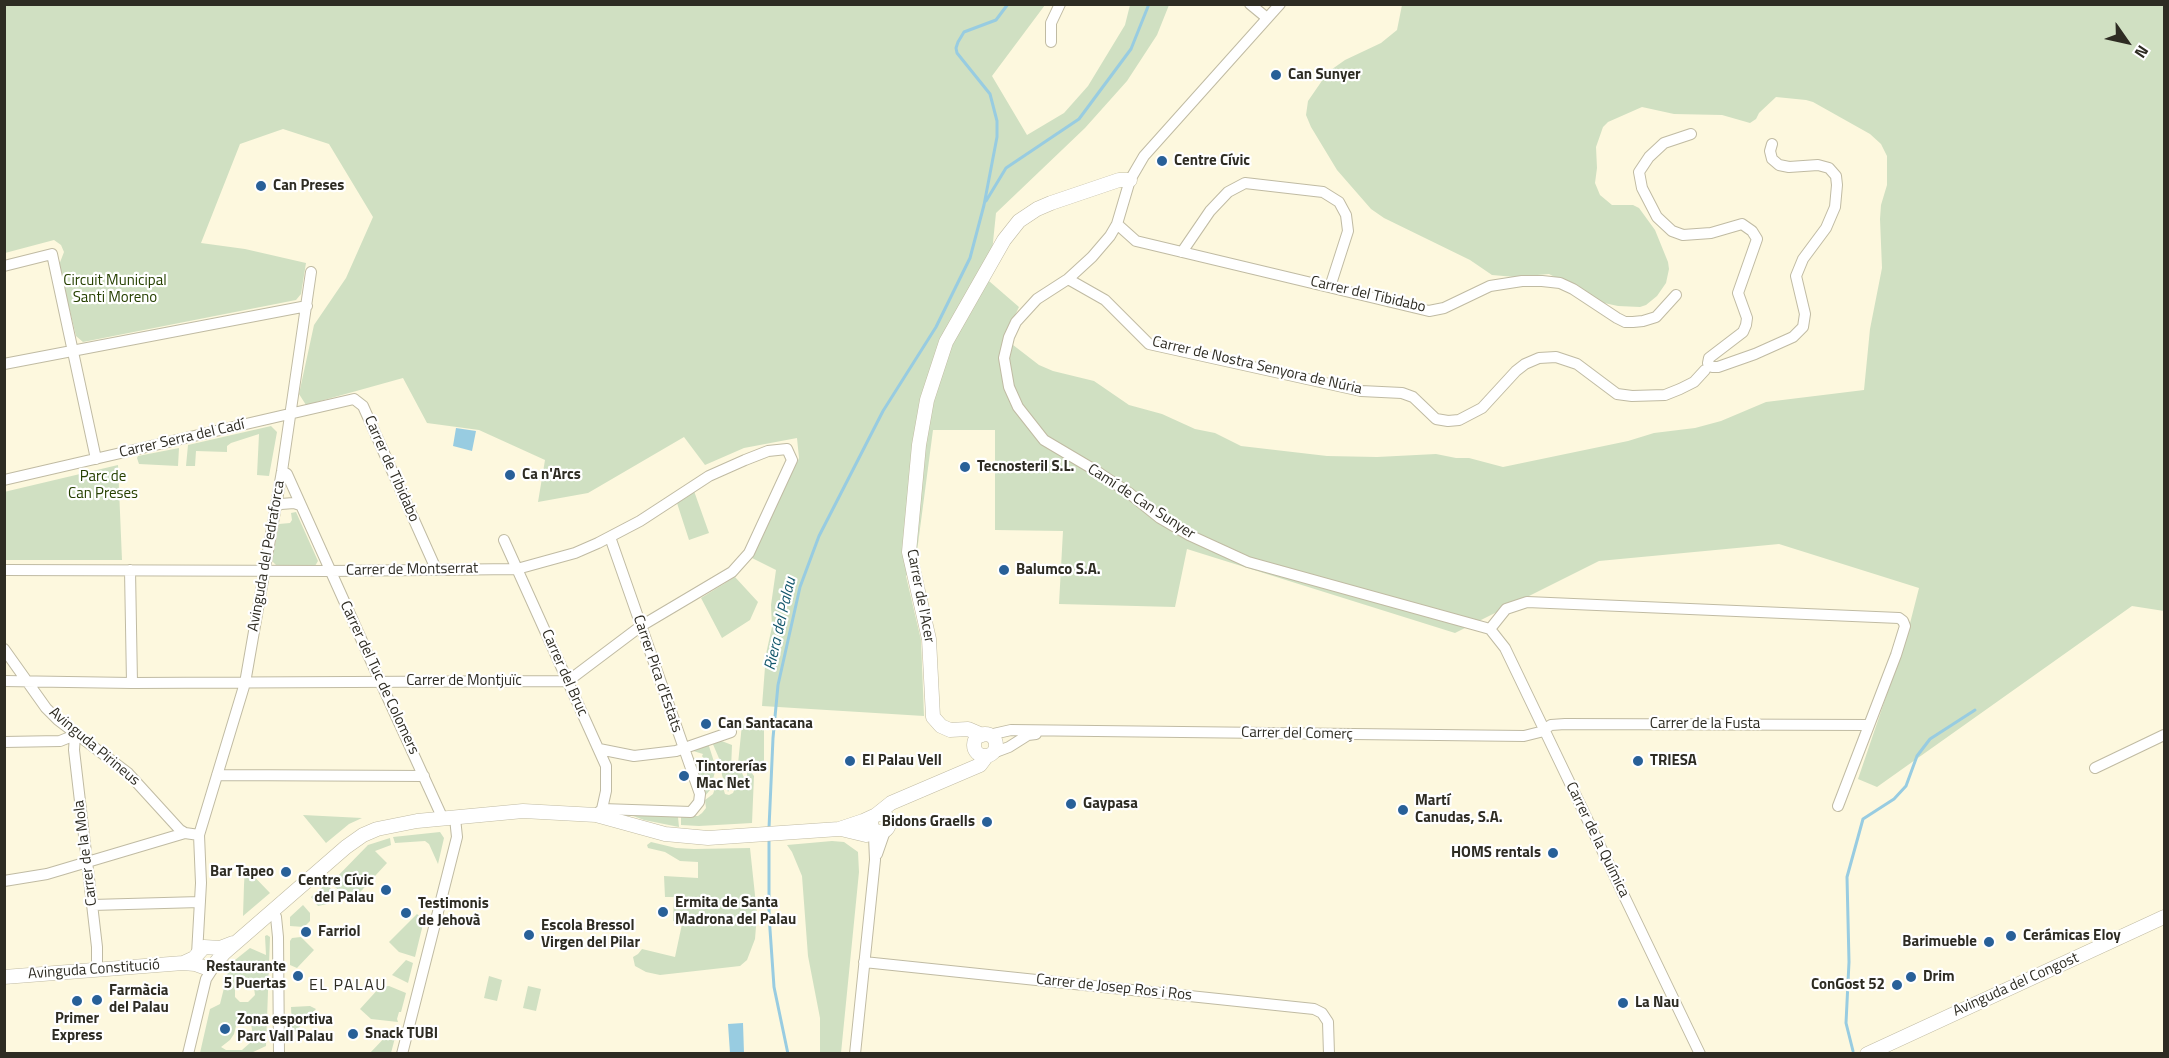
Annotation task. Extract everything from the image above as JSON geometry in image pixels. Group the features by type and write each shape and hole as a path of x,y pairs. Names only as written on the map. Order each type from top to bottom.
{"street":[{"path":"1051,42 1051,23 1060,4"},
{"path":"1250,4 1267,18"},
{"path":"1068,279 1110,236 1117,224 1130,180 1144,156 1280,4"},
{"path":"1691,134 1664,143 1649,157 1639,172 1642,188 1657,217 1672,231 1683,235 1711,233 1742,224 1757,238 1738,293 1747,318 1746,325 1743,332 1709,358 1708,367"},
{"name":"Carrer de Nostra Senyora de Núria","path":"1068,279 1105,300 1149,344 1361,391 1402,393 1413,397 1436,419 1459,420 1482,408 1515,370 1539,358 1556,357 1577,364 1617,394 1665,395 1694,382 1708,367 1718,367 1755,354 1793,337 1803,327 1804,314 1796,276 1803,259 1826,228 1835,207 1836,176 1829,168 1818,165 1789,167 1779,165 1772,159 1770,151 1772,144"},
{"name":"Carrer de l'Acer","path":"957,730 941,726 933,717 929,639 909,552 919,445 927,399 940,357 1004,240 1019,221 1051,202 1119,180 1130,180"},
{"path":"1182,252 1210,211 1228,192 1245,183 1323,192 1339,202 1346,215 1348,231 1330,287"},
{"name":"Carrer del Tibidabo","path":"1117,224 1136,241 1429,310 1444,308 1490,286 1522,281 1542,281 1560,283 1617,318 1625,322 1633,322 1656,316 1676,295"},
{"path":"4,266 52,254 96,459"},
{"name":"Avinguda del Pedraforca","path":"199,835 245,683 281,476 311,272"},
{"name":"Camí de Can Sunyer","path":"1068,279 1037,299 1016,322 1008,338 1004,358 1009,387 1018,407 1034,429 1054,447 1094,469 1160,518 1248,562 1490,629"},
{"path":"4,364 307,306"},
{"name":"Carrer de Tibidabo","path":"290,413 354,399 363,406 435,569"},
{"name":"Carrer Serra del Cadí","path":"4,480 290,413"},
{"name":"Carrer de Montserrat","path":"4,570 330,572 517,569 575,553 640,521 709,476 768,451 787,449 792,460 788,472 749,553 732,572 640,626"},
{"name":"Carrer del Tuc de Colomers","path":"281,476 287,474 424,776 449,818"},
{"path":"275,507 281,504 300,503"},
{"name":"Carrer Pica d'Estats","path":"599,812 691,812 699,802 700,794 610,537"},
{"name":"Carrer del Bruc","path":"504,540 606,766 606,790 599,812"},
{"path":"130,570 132,683"},
{"path":"1490,629 1506,609 1527,602 1899,618 1905,626 1838,806"},
{"path":"568,681 640,626"},
{"name":"Carrer de la Química","path":"1490,629 1505,648 1700,1053"},
{"name":"Avinguda Pirineus","path":"4,650 46,708 75,735 128,773 185,833"},
{"name":"Carrer de Montjuïc","path":"4,681 245,683 568,681"},
{"name":"Carrer de la Fusta","path":"1543,731 1551,725 1565,724 1869,725"},
{"name":"Carrer del Comerç","path":"957,730 968,729 984,746 1009,747 1028,735 1050,731"},
{"name":"Carrer del Comerç","path":"984,746 1011,730 1524,736 1543,731"},
{"path":"599,749 634,756 676,751 731,732"},
{"path":"4,742 60,741 75,735"},
{"name":"Carrer de la Mola","path":"75,735 74,750 98,956 97,964 92,970"},
{"path":"2095,768 2164,735"},
{"path":"876,815 882,808 965,770 984,746"},
{"path":"217,775 424,776"},
{"path":"875,860 878,833 901,803 914,792"},
{"path":"402,1053 457,834 449,818 523,811 599,812 665,834 708,838 839,829 878,833"},
{"path":"839,829 876,815 885,815 878,833 855,1053"},
{"name":"Avinguda Constitució","path":"4,977 183,963 224,953 363,835 417,821 449,818"},
{"path":"4,881 26,879 88,863 185,833 199,835 200,902 205,958 188,1053"},
{"path":"92,905 200,902"},
{"path":"273,911 276,917 278,937 279,1053"},
{"name":"Avinguda del Congost","path":"1867,1053 2164,917"},
{"name":"Avinguda del Congost","path":"1884,1053 2164,925"},
{"name":"Carrer de Josep Ros i Ros","path":"864,962 1314,1010 1322,1013 1328,1022 1329,1053"}],"green space":[{"name":"Circuit Municipal Santi Moreno","path":"5,5 1045,5 992,76 1027,135 1064,113 1088,86 1125,25 1130,5 1169,5 1157,35 1127,81 1085,128 996,213 989,281 1019,307 1004,338 1039,365 1053,371 1094,381 1129,405 1162,414 1195,429 1215,433 1241,446 1327,456 1377,457 1436,454 1469,458 1503,467 1628,441 1654,433 1695,428 1721,421 1766,402 1864,390 1870,329 1882,268 1880,219 1881,205 1887,185 1887,156 1881,144 1870,134 1806,100 1776,97 1750,123 1722,115 1674,114 1642,107 1608,122 1603,127 1596,147 1595,183 1600,195 1612,205 1633,205 1639,208 1655,230 1669,269 1666,283 1657,296 1640,307 1618,306 1604,303 1549,274 1515,277 1492,275 1470,260 1384,218 1371,209 1337,170 1306,115 1308,101 1328,72 1345,60 1381,43 1397,30 1402,5 2164,5 2164,611 2132,606 1877,787 1858,779 1907,635 1919,588 1779,544 1599,561 1455,633 1187,549 1175,607 1059,604 1063,531 995,530 995,430 933,430 916,559 906,576 921,640 924,716 762,706 766,654 772,627 771,605 776,570 752,558 799,458 797,438 744,448 705,465 684,437 588,493 538,502 545,460 479,430 427,423 403,378 306,405 299,394 314,325 346,278 373,217 329,144 283,129 240,144 201,243 245,249 306,263 301,294 296,300 83,342 76,336 59,265 64,252 61,245 54,240 5,253"},
{"path":"271,426 277,432 269,476 257,475 259,434 231,443 227,446 227,452 196,451 195,466 186,466 188,445"},
{"path":"179,448 178,466 139,464 137,458 138,456"},
{"name":"Parc de Can Preses","path":"118,465 122,560 5,560 4,492"},
{"path":"694,491 709,533 689,540 677,503"},
{"path":"296,512 318,561 315,566 277,566 272,561 279,524 290,523 291,513"},
{"path":"735,577 758,602 750,620 722,638 701,598"},
{"path":"764,721 764,772 738,764 742,724"},
{"path":"719,740 732,745 731,769 742,773 745,780 736,778 728,792 722,775 721,763 712,742"},
{"path":"708,743 716,768 710,790 705,796 692,757 702,762 703,754 690,750"},
{"path":"747,772 751,772 754,776 752,823 681,825 681,816 698,816 702,813 706,808 705,800 713,794 718,779 721,781 725,794 729,795 733,793 738,781 743,785 747,783"},
{"path":"628,814 678,817 679,827 644,820"},
{"path":"303,815 362,818 349,824 326,843"},
{"path":"440,832 444,838 438,864 429,844 425,841 395,843 393,837"},
{"path":"390,838 391,845 375,851 387,863 351,902 331,883 368,845"},
{"path":"651,842 676,848 750,848 757,914 755,939 747,960 740,966 660,975 646,972 635,966 633,957 642,949 675,957 682,924 673,921 674,897 665,897 664,876 698,878 698,862 680,861 665,852 648,848 647,845"},
{"path":"844,842 858,852 859,872 841,1053 820,1053 820,1018 808,956 802,876 787,845"},
{"path":"245,867 270,893 243,916 244,885"},
{"path":"327,883 335,896 327,904 318,906 311,897"},
{"path":"303,905 310,913 310,921 304,927 290,926 290,917"},
{"path":"417,914 424,920 415,957 399,952 389,942"},
{"path":"265,936 270,937 266,1046 251,1053 200,1053 210,1009 220,1004 230,964 250,948 266,955","holes":["241,982 249,983 254,988 255,995 248,1002 240,1002 235,997 235,987","239,1014 246,1016 251,1023 253,1037 242,1050 226,1050 221,1047 234,1034"]},
{"path":"301,937 314,950 297,968 290,965 290,941 292,938"},
{"path":"406,960 413,963 408,983 392,975"},
{"path":"489,976 502,980 497,1001 484,998"},
{"path":"389,986 406,993 398,1022 371,1019 360,1009 380,987"},
{"path":"528,986 541,989 536,1011 523,1008"},
{"path":"310,1006 316,1009 295,1032 292,1029 291,1007"},
{"path":"390,1032 396,1034 391,1053 370,1053"}],"water":[{"path":"456,428 476,431 472,451 453,446"},
{"path":"743,1023 744,1053 730,1053 728,1024"}],"waterway":[{"name":"Riera del Palau","path":"769,828 778,685 800,587 819,536 883,411 936,327 970,258 984,205 997,137 997,121 990,94 957,53 956,48 964,32 996,20 1008,4"},
{"path":"986,201 1006,168 1079,119 1131,49 1149,4"},
{"path":"1853,1051 1846,1023 1849,962 1847,877 1863,819 1894,799 1906,786 1917,756 1930,739 1975,710"},
{"name":"Riera del Palau","path":"769,838 769,915 774,987 788,1054"}],"place":[{"name":"Can Sunyer","path":"1276,75"},
{"name":"Centre Cívic","path":"1162,161"},
{"name":"Can Preses","path":"261,186"},
{"name":"Tecnosteril S.L.","path":"965,467"},
{"name":"Ca n'Arcs","path":"510,475"},
{"name":"Balumco S.A.","path":"1004,570"},
{"name":"Can Santacana","path":"706,724"},
{"name":"El Palau Vell","path":"850,761"},
{"name":"TRIESA","path":"1638,761"},
{"name":"Tintorerías Mac Net","path":"684,776"},
{"name":"Gaypasa","path":"1071,804"},
{"name":"Martí Canudas, S.A.","path":"1403,810"},
{"name":"Bidons Graells","path":"987,822"},
{"name":"HOMS rentals","path":"1553,853"},
{"name":"Bar Tapeo","path":"286,872"},
{"name":"Centre Cívic del Palau","path":"386,890"},
{"name":"Ermita de Santa Madrona del Palau","path":"663,912"},
{"name":"Testimonis de Jehovà","path":"406,913"},
{"name":"Farriol","path":"306,932"},
{"name":"Escola Bressol Virgen del Pilar","path":"529,935"},
{"name":"Cerámicas Eloy","path":"2011,936"},
{"name":"Barimueble","path":"1989,942"},
{"name":"Restaurante 5 Puertas","path":"298,976"},
{"name":"Drim","path":"1911,977"},
{"name":"ConGost 52","path":"1897,985"},
{"name":"Farmàcia del Palau","path":"97,1000"},
{"name":"Primer Express","path":"77,1001"},
{"name":"La Nau","path":"1623,1003"},
{"name":"Zona esportiva Parc Vall Palau","path":"225,1029"},
{"name":"Snack TUBI","path":"353,1034"}],"district":[{"name":"EL PALAU","path":"348,986"}]}
